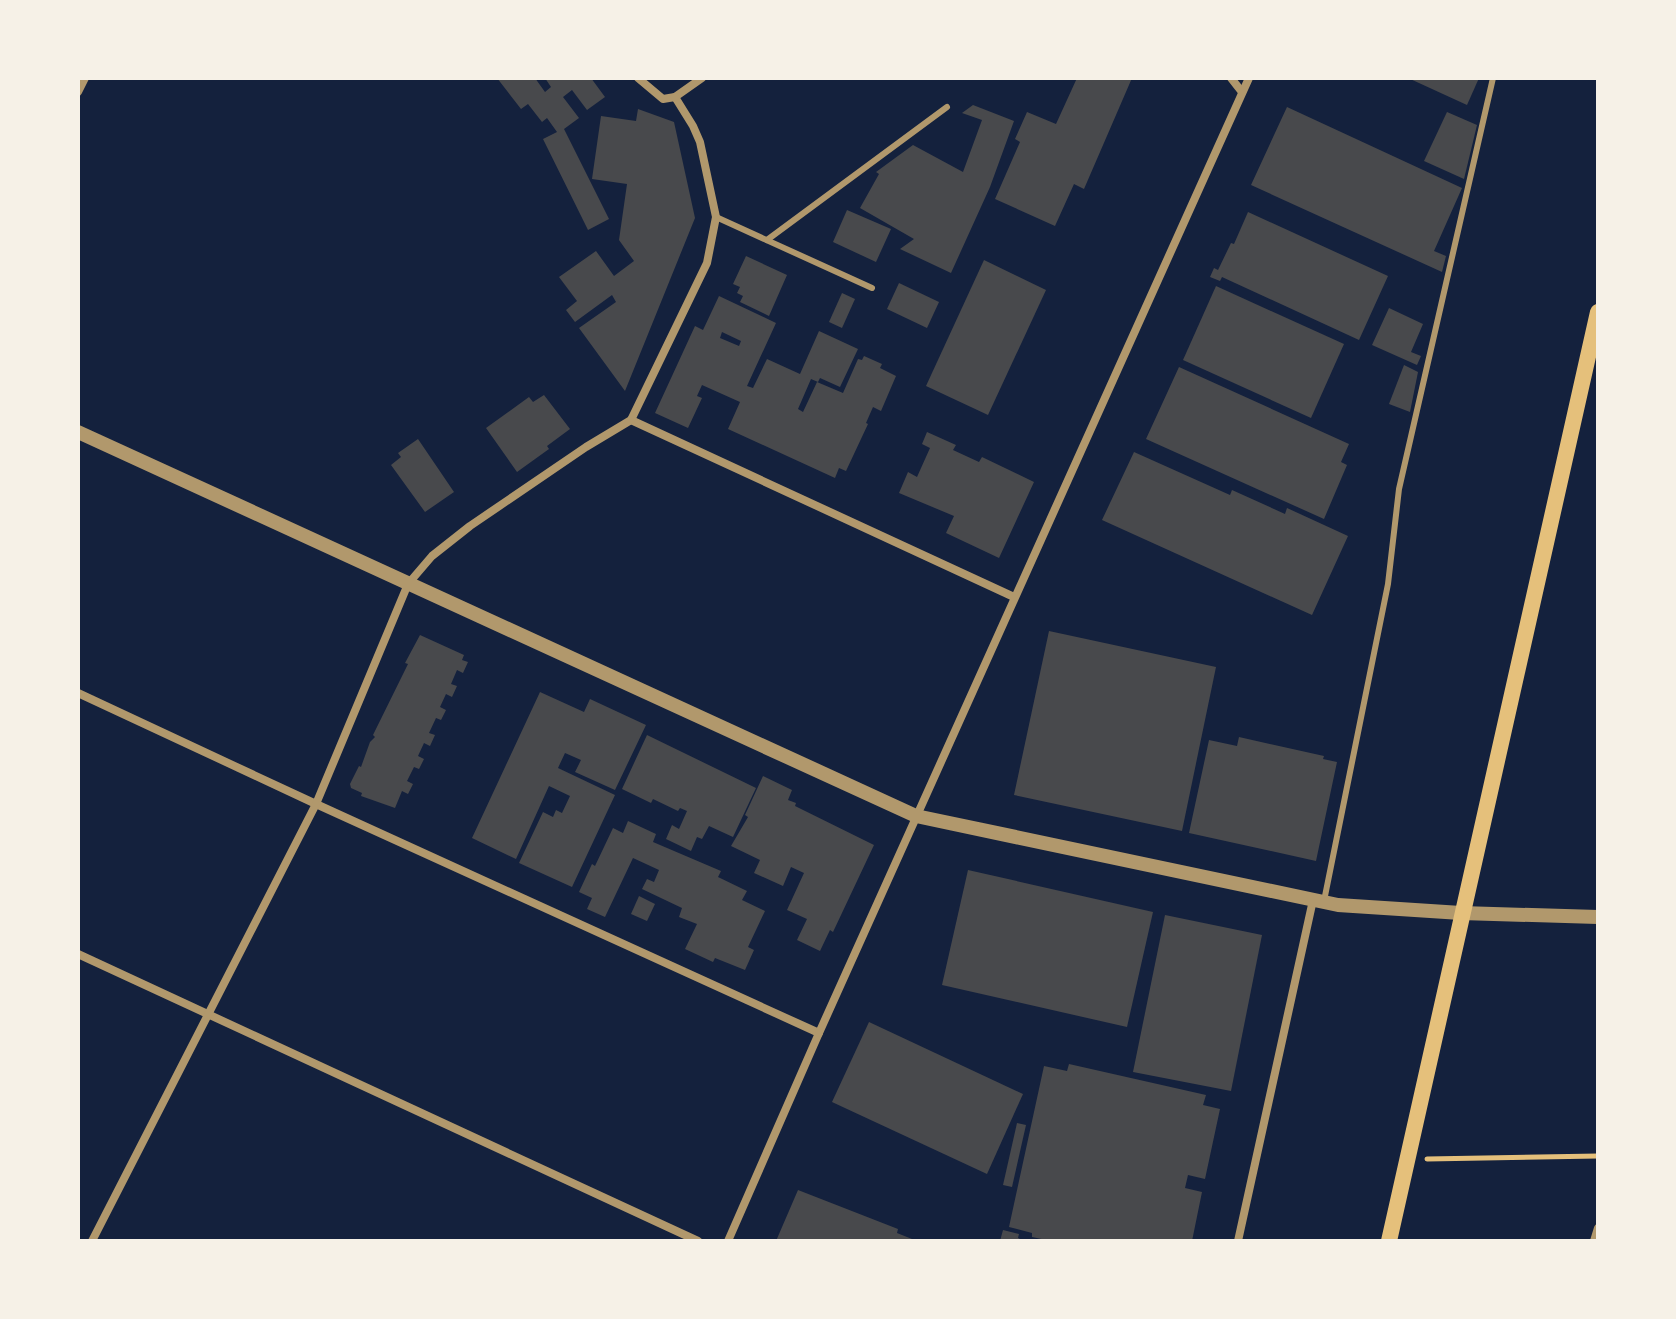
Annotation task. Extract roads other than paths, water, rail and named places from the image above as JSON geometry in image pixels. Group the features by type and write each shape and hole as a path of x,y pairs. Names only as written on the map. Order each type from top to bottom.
{"main road":[{"path":"1389,1241 1598,312"}],"street":[{"path":"78,92 85,78"},
{"path":"638,78 663,99 675,97 702,78"},
{"path":"1231,78 1242,92"},
{"path":"728,1241 1249,78"},
{"path":"92,1241 316,804 408,584 432,556 470,526 631,420 707,263 716,217 700,142 675,97"},
{"path":"631,420 1014,597"},
{"path":"78,432 916,816 1319,901 1367,908 1598,917"},
{"path":"78,693 819,1033"},
{"path":"1238,1241 1319,901"},
{"path":"78,954 698,1241"},
{"path":"1594,1241 1598,1228"}],"lane":[{"path":"1319,901 1388,584 1399,489 1493,78"},
{"path":"767,240 947,107"},
{"path":"716,217 872,288"}]}
